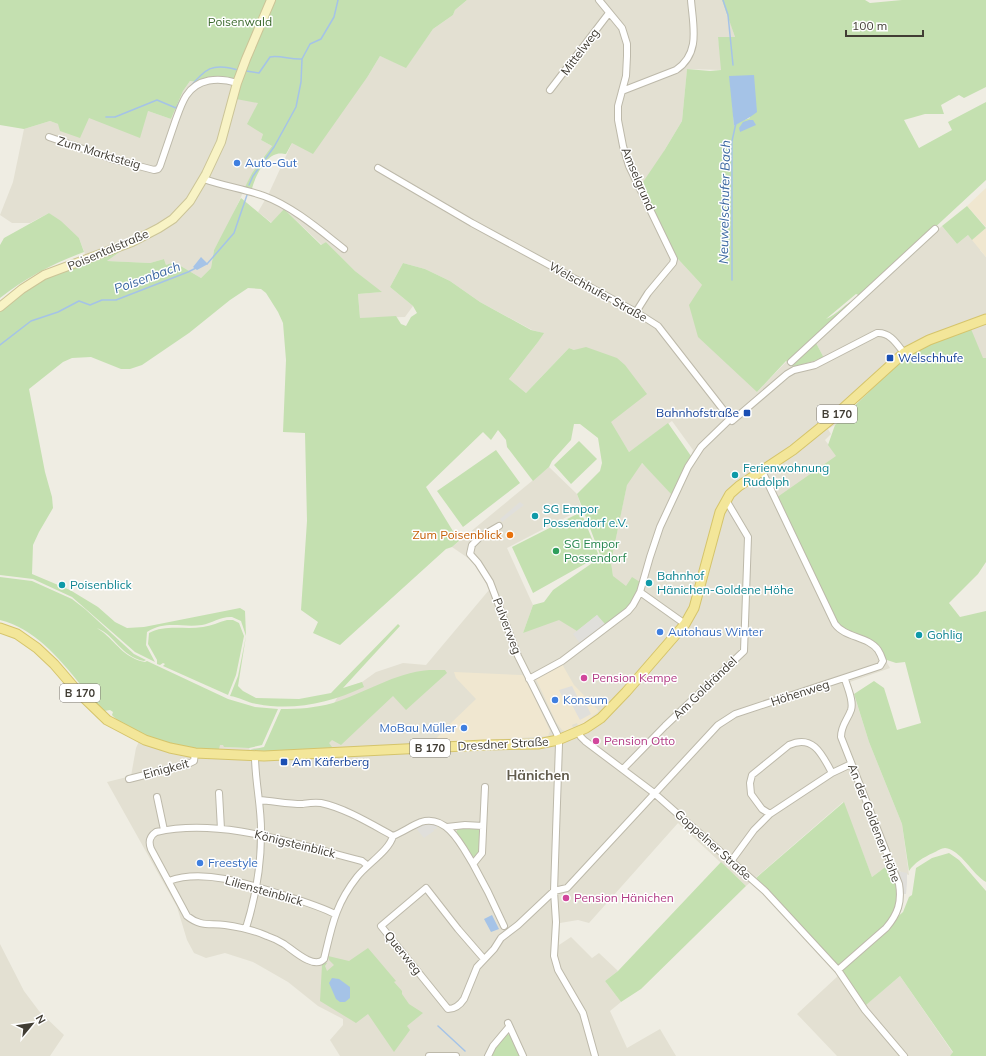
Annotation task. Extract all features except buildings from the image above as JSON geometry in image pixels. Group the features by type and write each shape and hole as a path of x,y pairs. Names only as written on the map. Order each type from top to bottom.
{"main road":[{"name":"Poisentalstraße","path":"0,307 22,289 44,276 132,242 173,219 190,201 204,179 221,142 237,83 246,57 271,0"},
{"name":"B 170","path":"726,500 739,486 793,450 824,425 904,353 929,340 986,319"},
{"name":"Dresdner Straße","path":"0,628 17,634 37,648 54,664 79,693 107,720 145,740 170,748 195,753 255,756 538,744 558,740 578,732 598,720 609,710 685,624 694,608 720,512 726,500"}],"street":[{"path":"599,0 622,28 627,44 627,72 622,91"},
{"path":"622,91 676,70 683,65 692,50 694,39 691,0"},
{"name":"Mittelweg","path":"550,90 609,13"},
{"name":"Zum Marktsteig","path":"48,137 112,159 154,170 158,169 182,105 192,88 203,82 215,79 226,79 237,83"},
{"name":"Amselgrund","path":"622,91 618,106 618,120 629,166 674,258 673,263 648,293 636,312"},
{"name":"Welschhufer Straße","path":"378,168 459,215 636,312 658,326 730,419"},
{"path":"204,179 265,196 312,224 344,249"},
{"path":"791,362 935,229"},
{"path":"530,679 557,664 628,611 633,605 640,592 660,527 688,467 701,447 730,419 732,421 787,374 794,370 815,365 877,332 883,332 889,335 904,353"},
{"name":"Höhenweg","path":"554,891 567,888 654,793 718,725 726,719 735,714 845,679 880,666 883,662 879,650 873,645 841,629 835,624 762,471"},
{"name":"Am Goldrändel","path":"622,769 744,651 748,537 726,500"},
{"name":"Pulverweg","path":"500,526 480,537 472,545 470,554 478,563 490,582 503,613 511,641 555,729 558,740"},
{"path":"640,592 685,624"},
{"name":"An der Goldenen Höhe","path":"838,970 892,921 900,903 901,894 899,884 841,737 842,727 852,710 845,679"},
{"name":"Goppelner Straße","path":"578,732 585,741 654,793 766,891 838,970 865,1010 904,1056"},
{"path":"558,740 554,891 556,922 554,956 558,970 583,1013 595,1056"},
{"path":"770,814 762,809 751,794 750,783 752,775 789,745 803,741 813,746 820,752 832,772"},
{"name":"Einigkeit","path":"129,779 188,764 194,761 195,753"},
{"path":"246,928 256,886 261,835 255,756"},
{"path":"732,860 754,830 770,814 832,772 851,764"},
{"path":"473,864 482,853 485,787"},
{"path":"219,793 221,829"},
{"path":"156,797 164,830 153,834 149,844 187,916 195,922 246,928 266,935 283,944 308,961 318,963 324,959 335,914 348,890 367,865 391,842 393,836 422,822 432,821 447,827 465,824 483,826"},
{"path":"259,800 302,804 311,802 321,803 362,820 393,836"},
{"path":"447,827 473,864 504,926"},
{"name":"Königsteinblick","path":"164,830 200,828 242,831 362,861 367,865"},
{"name":"Liliensteinblick","path":"168,881 175,879 207,877 228,880 256,886 323,908 335,914"},
{"name":"Querweg","path":"484,959 426,888 381,926 448,1009 454,1009 462,1003 478,967 494,949 501,938 518,925 554,891"},
{"path":"488,1056 508,1025 523,1056"},
{"path":"429,1056 456,1056"}],"shaded area":[{"path":"467,0 723,0 735,37 718,37 722,70 687,69 682,121 664,151 678,259 702,285 757,392 787,361 824,358 816,343 942,226 957,244 968,235 981,248 980,250 986,257 986,358 908,356 857,401 835,425 828,429 831,434 825,440 837,456 880,650 890,668 850,682 869,742 902,824 909,875 888,865 872,877 843,802 746,886 678,823 589,923 578,920 560,923 559,945 571,937 592,958 599,953 618,971 605,981 621,1002 610,1011 627,1048 660,1029 676,1056 340,1056 330,1040 343,1025 343,1019 318,1006 288,982 253,962 225,953 206,958 194,953 187,940 177,907 107,782 131,776 136,748 142,735 219,749 219,745 224,745 224,747 249,748 250,750 254,748 310,747 342,689 362,682 376,672 403,663 426,665 489,590 480,571 468,558 452,547 549,467 577,494 582,509 507,548 533,605 523,633 613,576 611,562 627,484 641,463 675,489 691,456 693,450 672,421 629,452 610,422 574,350 569,348 526,393 509,379 538,342 543,333 532,330 480,302 450,281 425,269 403,263 390,287 413,306 405,317 360,318 358,294 381,292 355,271 326,242 322,245 284,209 272,223 258,212 269,193 292,143 368,76 380,56 406,67 433,29 453,15 455,10"},
{"path":"215,76 226,77 258,103 263,134 261,140 272,146 252,173 229,223 214,250 211,268 201,278 174,262 166,265 164,259 150,263 107,261 121,251 88,262 79,238 49,213 30,223 12,223 0,215 13,182 24,129 50,121 58,124 89,118 148,111 171,119 183,91 190,81 195,82"},
{"path":"986,188 986,227 967,206"},
{"path":"986,228 986,257 972,240"},
{"path":"520,502 524,505 502,522 500,519"},
{"path":"597,615 605,624 580,643 573,634"},
{"path":"562,664 574,685 599,711 584,723 578,726 577,723 572,725 573,728 565,731 562,730 556,722 536,679"},
{"path":"454,672 525,676 550,731 548,736 431,744 476,699 456,678"},
{"path":"572,686 581,704 585,702 591,714 580,720 572,705 572,702 566,705 559,690"},
{"path":"427,823 438,824 436,829 433,829 434,831 424,838 415,827"},
{"path":"897,871 907,873 906,894 903,894"},
{"path":"0,944 24,991 39,1011 64,1035 50,1056 0,1056"},
{"path":"839,975 862,1008 900,976 953,1053 950,1056 837,1056 797,1014"}],"green space":[{"name":"Poisenwald","path":"0,0 270,0 236,80 216,76 190,81 183,91 171,119 148,111 140,138 89,118 80,138 60,131 58,124 50,121 24,129 0,125"},
{"path":"275,0 467,0 455,10 453,15 433,29 406,68 380,56 368,76 313,154 292,143 286,154 278,154 273,156 264,163 252,189 245,187 252,173 272,146 261,140 263,134 247,124 258,103 236,99 245,69"},
{"path":"722,0 865,0 870,3 902,0 986,0 986,87 964,98 959,95 941,105 944,114 925,114 904,120 919,148 952,130 948,122 986,102 986,180 861,296 856,294 826,319 857,299 816,343 824,358 793,367 786,361 757,392 698,337 689,305 702,285 678,259 641,185 682,121 687,69 710,71 721,70 718,37 735,37","holes":["732,97 750,118 741,121 734,126"]},
{"path":"241,198 271,223 284,209 321,245 326,242 355,271 382,292 358,294 360,318 396,316 401,324 406,326 411,317 417,313 413,306 390,287 403,263 425,269 450,281 480,302 531,330 544,333 509,379 526,393 569,348 574,350 586,347 617,358 625,365 647,394 611,422 629,452 668,423 691,456 672,495 642,463 627,485 611,562 613,576 626,586 632,577 640,582 634,600 627,608 605,625 597,615 577,631 559,620 523,633 533,605 544,602 553,590 601,557 577,494 600,471 602,463 598,438 580,424 574,424 571,440 552,461 549,467 533,481 507,447 506,440 498,430 491,440 483,432 426,487 459,541 452,547 446,549 340,645 313,633 318,622 301,610 307,521 305,433 283,432 286,360 283,323 266,293 261,289 248,288 230,300 189,333 142,365 130,369 121,369 91,357 72,358 63,362 29,389 53,508 33,545 32,574 70,590 98,607 115,622 127,628 144,627 240,608 245,611 246,636 241,621 232,617 195,626 167,625 154,628 147,632 146,645 155,662 135,652 72,597 33,579 0,575 0,310 16,297 47,278 123,249 107,261 150,263 164,259 166,265 174,262 201,278 211,268 214,250"},
{"path":"967,206 986,228 972,240 968,235 957,244 942,226"},
{"path":"49,213 61,221 79,238 84,252 40,272 19,284 0,298 0,245 4,238"},
{"path":"971,329 983,358 986,358 986,562 978,574 949,603 960,617 986,611 986,882 976,874 961,857 951,849 945,848 923,858 909,871 902,824 869,742 854,694 874,681 884,688 897,730 921,723 905,662 896,663 884,659 880,650 840,628 836,624 776,498 836,456 828,445 835,425 908,356 924,347"},
{"path":"579,441 597,459 571,484 554,465"},
{"path":"496,450 520,483 463,527 437,491"},
{"name":"SG Empor Possendorf","path":"581,512 599,556 533,593 512,547"},
{"path":"0,577 32,581 72,599 134,654 146,660 144,661 129,655 109,636 97,628 132,658 145,662 147,661 228,699 255,707 278,709 262,745 249,748 224,747 223,745 220,745 219,749 196,749 162,742 140,733 120,722 112,715 113,712 110,710 104,711 79,685 80,684 63,664 45,645 24,630 0,620"},
{"path":"227,620 233,620 239,623 244,636 236,675 228,695 163,666 165,664 163,663 160,665 157,664 157,660 148,644 149,633 155,630 169,628 196,628 209,626"},
{"path":"398,624 400,626 343,688 362,682 364,687 351,693 325,701 285,707 257,704 230,696 238,676 246,636 238,686 243,691 256,698 299,699 331,693"},
{"path":"429,670 445,670 447,673 406,710 393,696 341,745 332,740 329,743 332,747 330,750 250,750 264,747 281,709 307,708 333,703 392,679"},
{"path":"844,802 872,877 888,865 896,884 898,903 890,920 873,937 838,966 756,878"},
{"path":"477,827 481,830 479,856 472,857 456,833 458,828"},
{"path":"949,853 959,860 986,891 986,1056 950,1056 953,1052 900,976 866,1005 840,968 903,912 909,897 912,895 916,868 932,858"},
{"path":"721,862 746,886 641,989 621,1002 605,981 618,971"},
{"path":"368,948 396,981 394,982 402,991 402,994 409,1004 423,1013 407,1026 410,1030 394,1052 368,1014 356,1023 320,1001 322,965 325,962 327,963 325,966 327,971 334,965 329,960 328,956 349,961"},
{"path":"507,1034 510,1035 520,1056 492,1056 502,1038"}],"water":[{"path":"754,75 757,112 734,126 729,76"},
{"path":"753,120 756,125 740,132 739,128 743,122"},
{"path":"201,257 208,264 197,270 193,267"},
{"path":"492,915 499,929 491,932 484,919"},
{"path":"332,978 339,979 350,987 350,998 345,1002 340,1002 336,999 329,983"}],"waterway":[{"name":"Poisenbach","path":"249,185 253,176 274,147 296,107 301,82 302,59 310,44 321,39 334,17 338,0"},
{"name":"Neuwelschufer Bach","path":"723,0 728,15 733,65"},
{"path":"246,71 259,73 270,57 302,59"},
{"path":"189,88 200,76 215,67 238,70"},
{"path":"106,117 115,117 157,100 176,108 180,101"},
{"name":"Neuwelschufer Bach","path":"732,280 732,141 736,123"},
{"name":"Poisenbach","path":"207,264 234,233 247,195"},
{"name":"Poisenbach","path":"0,345 31,321 58,312 79,301 90,305 102,300 116,300 196,268"},
{"path":"438,1026 465,1051"}],"place":[{"name":"Auto-Gut","path":"237,163"},
{"name":"Welschhufe","path":"890,358"},
{"name":"Bahnhofstraße","path":"747,413"},
{"name":"Ferienwohnung Rudolph","path":"735,475"},
{"name":"SG Empor Possendorf e.V.","path":"535,516"},
{"name":"Zum Poisenblick","path":"510,535"},
{"name":"SG Empor Possendorf","path":"556,551"},
{"name":"Bahnhof Hänichen-Goldene Höhe","path":"649,583"},
{"name":"Poisenblick","path":"62,585"},
{"name":"Autohaus Winter","path":"660,632"},
{"name":"Gohlig","path":"919,635"},
{"name":"Pension Kempe","path":"584,678"},
{"name":"Konsum","path":"555,700"},
{"name":"MoBau Müller","path":"464,728"},
{"name":"Pension Otto","path":"596,741"},
{"name":"Am Käferberg","path":"284,762"},
{"name":"Freestyle","path":"200,863"},
{"name":"Pension Hänichen","path":"566,898"}],"district":[{"name":"Hänichen","path":"538,775"}]}
